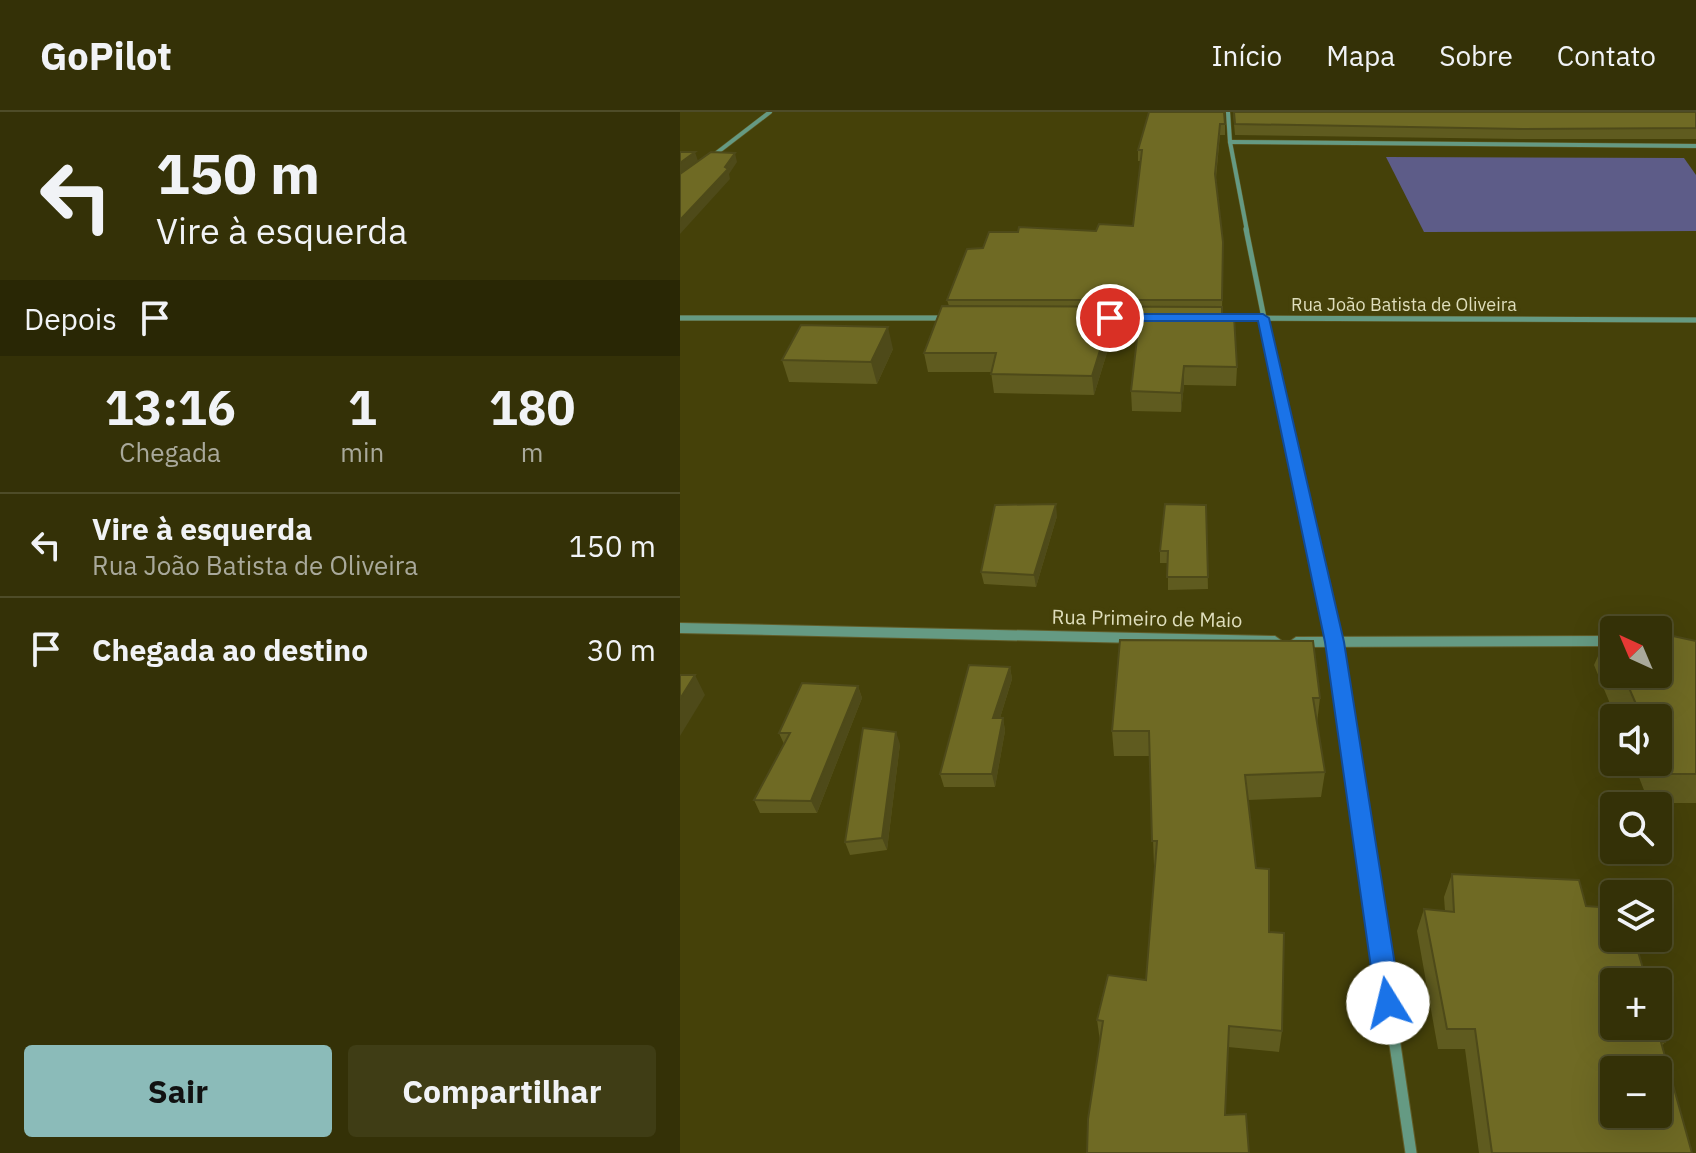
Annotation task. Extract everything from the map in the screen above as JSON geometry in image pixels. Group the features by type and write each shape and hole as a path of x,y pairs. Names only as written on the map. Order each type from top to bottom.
{"street":[{"path":"702,164 770,112"},
{"path":"1228,112 1230,142 1263,318 1335,642 1411,1153"},
{"path":"1230,142 1696,146"},
{"path":"680,318 948,318"},
{"name":"Rua João Batista de Oliveira","path":"1216,318 1696,320"},
{"name":"Rua Primeiro de Maio","path":"680,628 1335,642 1600,641"}],"shaded area":[{"path":"1386,157 1684,158 1696,175 1696,231 1424,232"}],"building":[{"path":"1149,112 1224,112 1225,124 1220,124 1215,174 1223,242 1222,300 947,300 967,249 983,248 989,232 1018,232 1019,227 1096,231 1099,224 1133,226 1142,150 1138,150"},
{"path":"1234,112 1696,112 1696,128 1522,129 1235,124"},
{"path":"680,152 695,152 680,163"},
{"path":"711,152 735,153 725,167 728,169 680,220 680,174"},
{"path":"942,306 1222,307 1222,316 1234,316 1237,367 1184,366 1181,393 1131,391 1139,321 1111,315 1092,376 991,374 996,353 924,353"},
{"path":"801,325 888,327 871,362 782,360"},
{"path":"1056,504 1034,575 981,572 995,505"},
{"path":"1165,504 1206,505 1208,577 1167,577 1168,551 1160,551"},
{"path":"1672,636 1696,641 1696,774 1672,774 1672,704 1636,704 1629,688 1672,688"},
{"path":"1120,640 1313,641 1320,698 1313,698 1325,772 1245,775 1256,868 1269,869 1269,932 1284,933 1282,1031 1229,1026 1225,1115 1246,1114 1249,1153 1087,1153 1088,1119 1103,1021 1097,1020 1108,975 1146,980 1157,841 1152,841 1149,731 1112,731"},
{"path":"969,665 1010,667 993,718 1003,718 992,774 940,774"},
{"path":"680,675 695,675 680,699"},
{"path":"802,683 858,686 811,801 754,800 790,733 779,733"},
{"path":"863,728 896,732 882,838 845,842"},
{"path":"1452,874 1579,880 1586,906 1600,907 1600,952 1638,952 1643,968 1600,968 1600,1040 1665,1042 1661,1042 1665,1056 1600,1056 1600,1128 1672,1128 1672,1081 1692,1153 1492,1153 1475,1029 1447,1029 1424,909 1454,912"}],"route":[{"path":"1110,318 1263,318 1335,642 1388,1003"}]}
